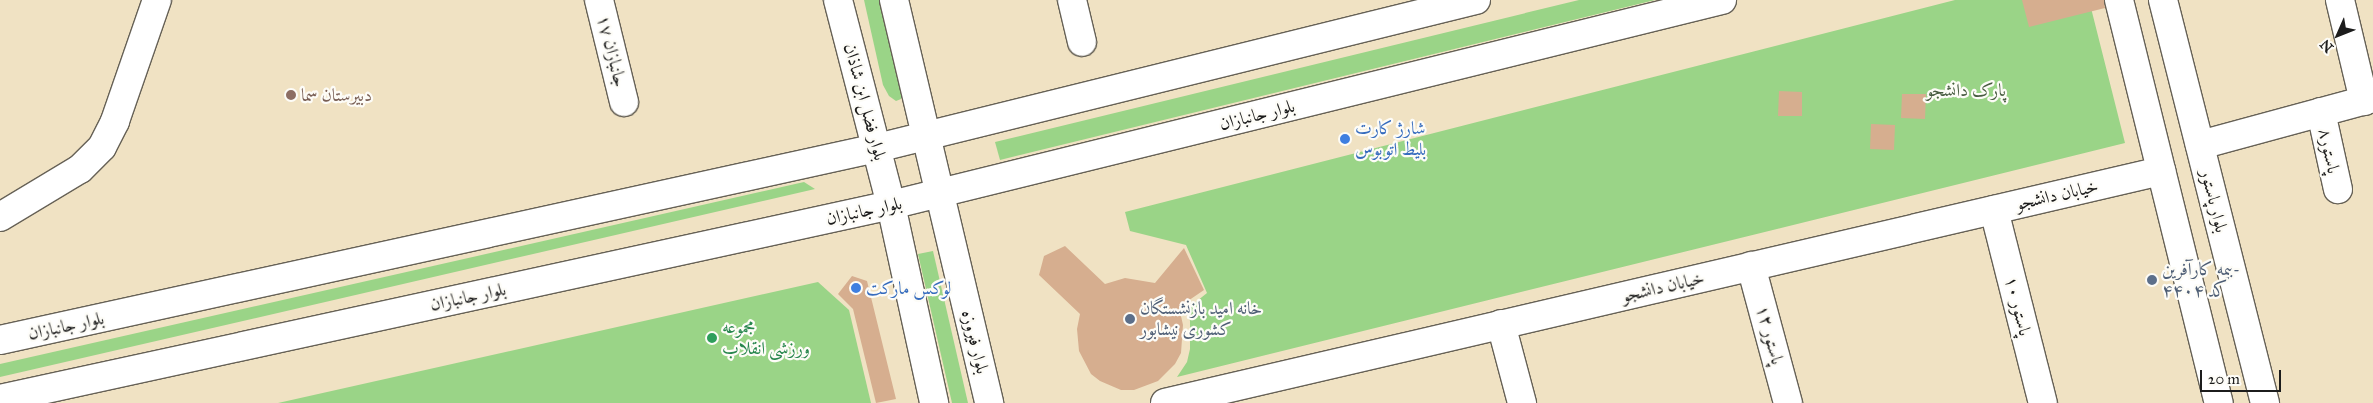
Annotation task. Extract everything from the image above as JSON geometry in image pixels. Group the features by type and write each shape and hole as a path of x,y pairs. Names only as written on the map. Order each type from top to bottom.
{"main road":[{"path":"0,217 80,169 102,147 115,121 156,0"},
{"name":"جانبازان ۱۷","path":"599,0 624,102"},
{"name":"بلوار فضل ابن شاذان","path":"838,0 891,205"},
{"path":"894,0 938,194"},
{"path":"1072,0 1082,42"},
{"name":"بلوار جانبازان","path":"0,340 926,137 1476,0"},
{"name":"بلوار جانبازان","path":"0,399 891,205 1722,0"},
{"path":"2119,0 2219,403"},
{"name":"بلوار پاستور","path":"2163,0 2263,399"},
{"path":"2200,145 2369,99 2340,0"},
{"name":"پاستور۸","path":"2321,112 2338,189"},
{"name":"خیابان دانشجو","path":"1165,403 1263,392 1501,324 2161,171"},
{"name":"بلوار فیروزه","path":"938,194 989,403"},
{"path":"891,205 934,403"},
{"name":"پاستور ۱۰","path":"1994,210 2043,403"},
{"name":"پاستور ۱۲","path":"1751,266 1788,403"},
{"path":"1501,324 1522,403"},
{"path":"2225,403 2263,399"}],"green space":[{"path":"864,0 881,0 903,91 901,99 896,101 889,96 883,85"},
{"path":"1579,0 1655,0 1000,160 995,142"},
{"name":"پارک دانشجو","path":"1955,0 2089,0 2125,143 1177,377 1187,362 1190,349 1190,321 1187,309 1207,293 1186,245 1130,231 1125,212"},
{"path":"804,182 815,189 0,377 0,364"},
{"path":"933,251 968,403 952,403 918,254"},
{"name":"مجموعه ورزشی انقلاب","path":"818,282 849,310 871,403 278,403"}],"building":[{"path":"2022,0 2104,0 2105,8 2029,27"},
{"path":"1779,91 1802,92 1802,116 1778,116"},
{"path":"1902,94 1926,94 1925,119 1901,118"},
{"path":"1871,124 1895,125 1894,150 1870,149"},
{"name":"خانه امید بازنشستگان کشوری نیشابور","path":"1065,246 1105,284 1125,278 1155,283 1184,248 1204,290 1179,307 1183,325 1181,353 1175,364 1158,381 1134,390 1121,390 1100,381 1091,374 1079,351 1077,329 1080,314 1039,275 1044,256"},
{"path":"852,276 867,281 896,399 876,403 853,309 838,294"}],"place":[{"name":"دبیرستان سما","path":"291,95"},
{"name":"شارژ کارت بلیط اتوبوس","path":"1345,139"},
{"name":"بیمه کارآفرین- کد ۴۴۰۴","path":"2152,280"},
{"name":"لوکس مارکت","path":"856,288"},
{"name":"خانه امید بازنشستگان کشوری نیشابور","path":"1130,319"},
{"name":"مجموعه ورزشی انقلاب","path":"712,338"}]}
